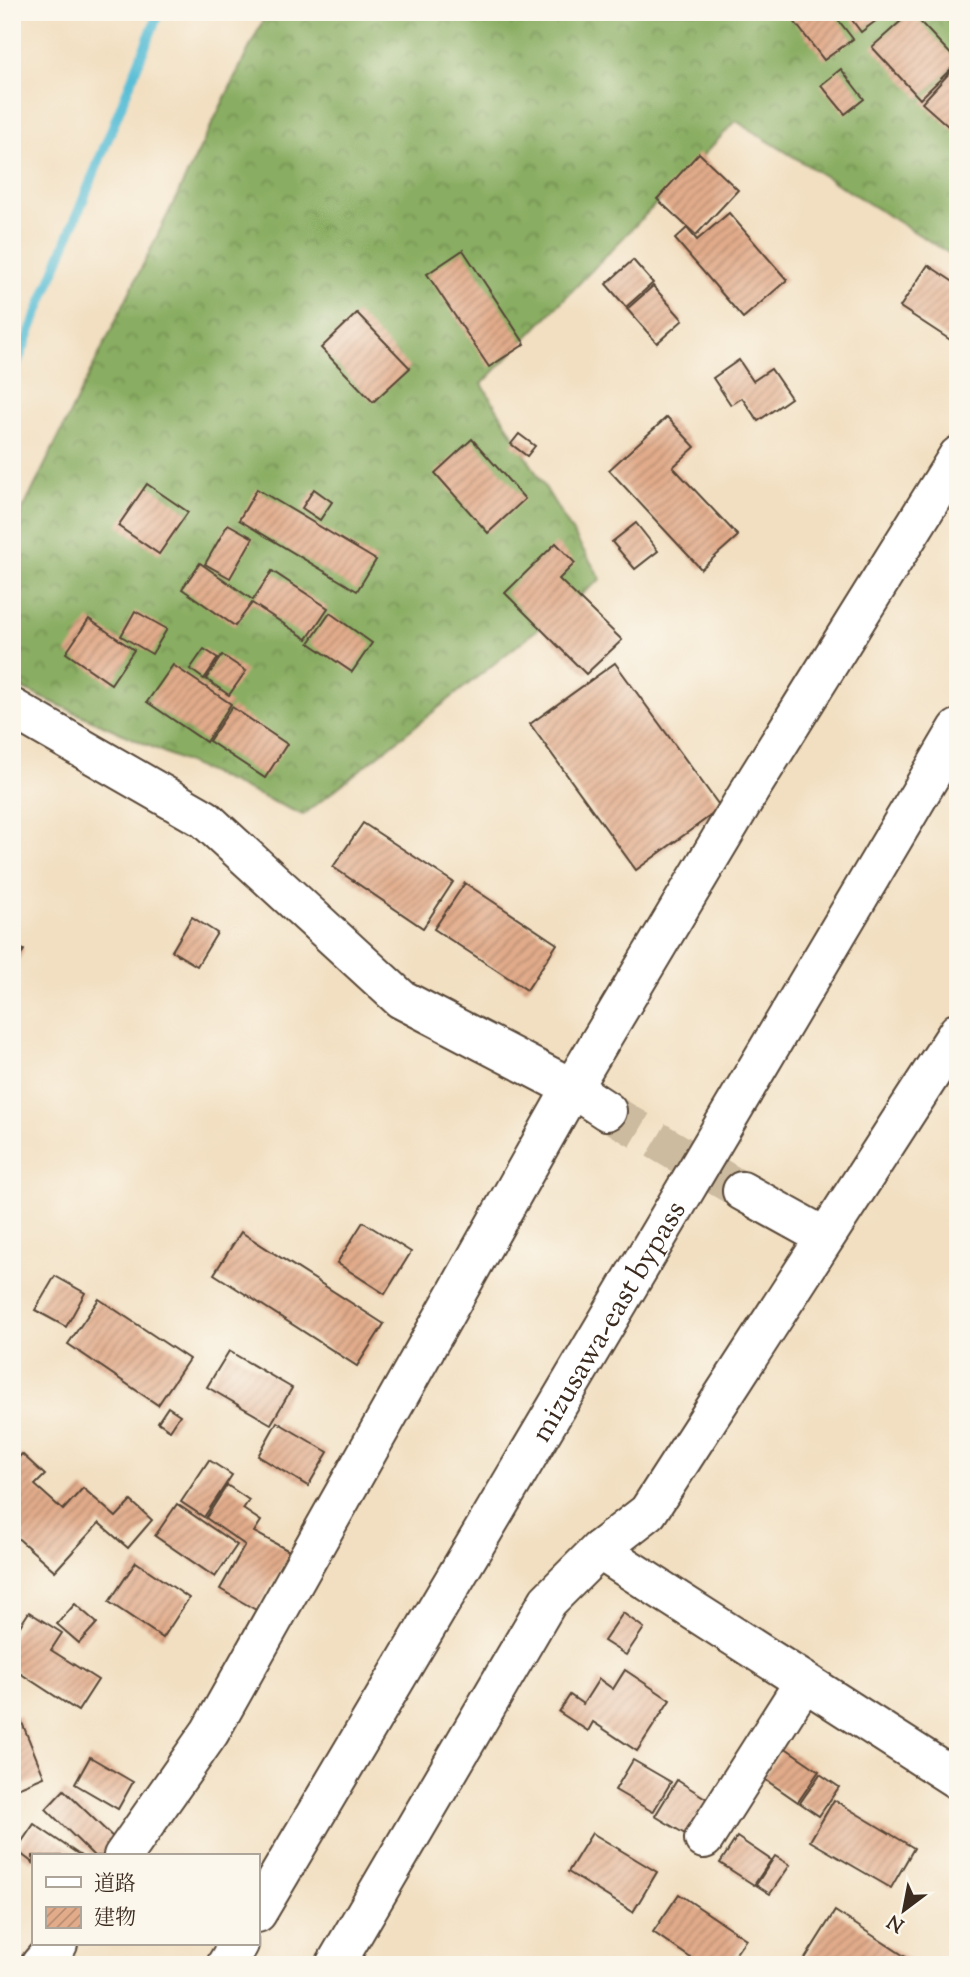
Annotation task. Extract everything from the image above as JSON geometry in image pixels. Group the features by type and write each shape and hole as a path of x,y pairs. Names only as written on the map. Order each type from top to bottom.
{"main road":[{"path":"124,1854 210,1732 572,1088 750,790 958,456"},
{"path":"12,708 205,819 401,999 572,1088 607,1111"},
{"name":"mizusawa-east bypass","path":"259,1910 958,729"},
{"path":"334,1965 548,1601 599,1550 648,1512 825,1237 954,1047"},
{"path":"742,1191 825,1237"},
{"path":"599,1550 958,1780"},
{"path":"704,1839 804,1682"},
{"path":"40,1965 56,1946"},
{"path":"226,1965 238,1946"}],"green space":[{"path":"267,12 941,12 958,31 958,259 736,121 482,384 601,579 303,815 12,684 12,532"}],"building":[{"path":"787,12 832,12 853,39 824,60"},
{"path":"846,12 883,12 885,14 861,32"},
{"path":"911,12 958,62 920,99 872,47"},
{"path":"841,69 864,99 845,114 821,85"},
{"path":"952,70 958,76 958,135 922,103"},
{"path":"699,153 738,190 696,235 657,199"},
{"path":"729,213 787,280 743,318 675,239 687,228 697,240"},
{"path":"463,250 525,344 489,367 427,274"},
{"path":"633,260 653,283 626,307 606,284"},
{"path":"928,265 958,285 958,345 900,307"},
{"path":"653,286 683,320 657,343 627,309"},
{"path":"357,313 410,368 373,402 321,348"},
{"path":"739,360 753,381 771,369 791,398 758,421 742,398 731,405 713,378"},
{"path":"667,417 695,447 673,467 738,536 701,569 609,470"},
{"path":"519,434 535,446 527,456 511,444"},
{"path":"472,439 525,499 488,533 435,473"},
{"path":"147,484 188,512 159,554 118,526"},
{"path":"257,489 376,560 357,591 239,520"},
{"path":"314,489 332,502 320,520 302,508"},
{"path":"636,523 658,551 635,569 612,542"},
{"path":"228,524 253,538 230,578 205,564"},
{"path":"556,543 575,563 559,579 622,640 586,674 505,593"},
{"path":"200,563 253,600 272,571 328,608 307,639 252,603 235,626 182,589"},
{"path":"135,611 167,629 152,654 121,636"},
{"path":"330,613 372,643 352,672 309,643"},
{"path":"89,619 134,650 111,684 66,653"},
{"path":"204,649 218,658 204,679 190,669"},
{"path":"222,655 246,671 229,695 206,679"},
{"path":"615,663 721,808 636,870 530,724"},
{"path":"173,665 231,704 206,742 147,702"},
{"path":"232,707 287,744 265,778 209,741"},
{"path":"363,823 453,882 423,928 333,867"},
{"path":"465,883 557,944 527,990 434,929"},
{"path":"192,917 217,933 197,966 172,951"},
{"path":"12,943 24,950 12,971"},
{"path":"363,1222 411,1252 385,1294 337,1263"},
{"path":"241,1232 384,1324 357,1366 214,1274"},
{"path":"55,1276 85,1293 66,1327 35,1310"},
{"path":"99,1299 189,1359 158,1405 68,1344"},
{"path":"229,1351 292,1388 271,1424 207,1387"},
{"path":"168,1407 180,1415 170,1430 158,1422"},
{"path":"277,1422 328,1452 308,1486 258,1456"},
{"path":"22,1454 45,1475 35,1485 63,1510 83,1488 116,1517 131,1501 152,1520 128,1548 99,1523 55,1571 12,1533 12,1464"},
{"path":"209,1460 232,1475 204,1517 181,1502"},
{"path":"227,1485 249,1500 243,1509 261,1521 254,1532 291,1552 256,1610 220,1589 245,1545 206,1518"},
{"path":"177,1504 237,1545 215,1577 155,1536"},
{"path":"136,1562 189,1598 163,1638 109,1602"},
{"path":"75,1604 97,1623 79,1643 57,1624"},
{"path":"29,1612 62,1633 51,1650 98,1680 78,1711 12,1668 12,1638"},
{"path":"623,1613 644,1628 626,1655 604,1641"},
{"path":"625,1670 670,1700 637,1751 593,1722 588,1731 559,1712 570,1695 583,1704 599,1679 613,1689"},
{"path":"19,1715 44,1777 15,1789 12,1781 12,1718"},
{"path":"784,1747 819,1771 798,1802 763,1778"},
{"path":"90,1757 133,1782 118,1809 75,1784"},
{"path":"633,1760 671,1782 653,1812 615,1790"},
{"path":"820,1774 839,1787 819,1816 800,1803"},
{"path":"677,1780 707,1799 685,1834 655,1816"},
{"path":"64,1790 119,1843 108,1854 92,1854 46,1809"},
{"path":"834,1800 914,1848 891,1888 810,1841"},
{"path":"34,1824 78,1854 32,1854 32,1862 16,1850"},
{"path":"592,1833 657,1872 633,1912 568,1872"},
{"path":"737,1837 771,1860 754,1885 720,1863"},
{"path":"775,1856 790,1865 770,1894 756,1885"},
{"path":"679,1894 746,1939 728,1965 701,1965 653,1932"},
{"path":"835,1911 918,1965 801,1965"}],"waterway":[{"path":"12,376 159,12"}],"tunnel":[{"path":"607,1111 742,1191"}]}
